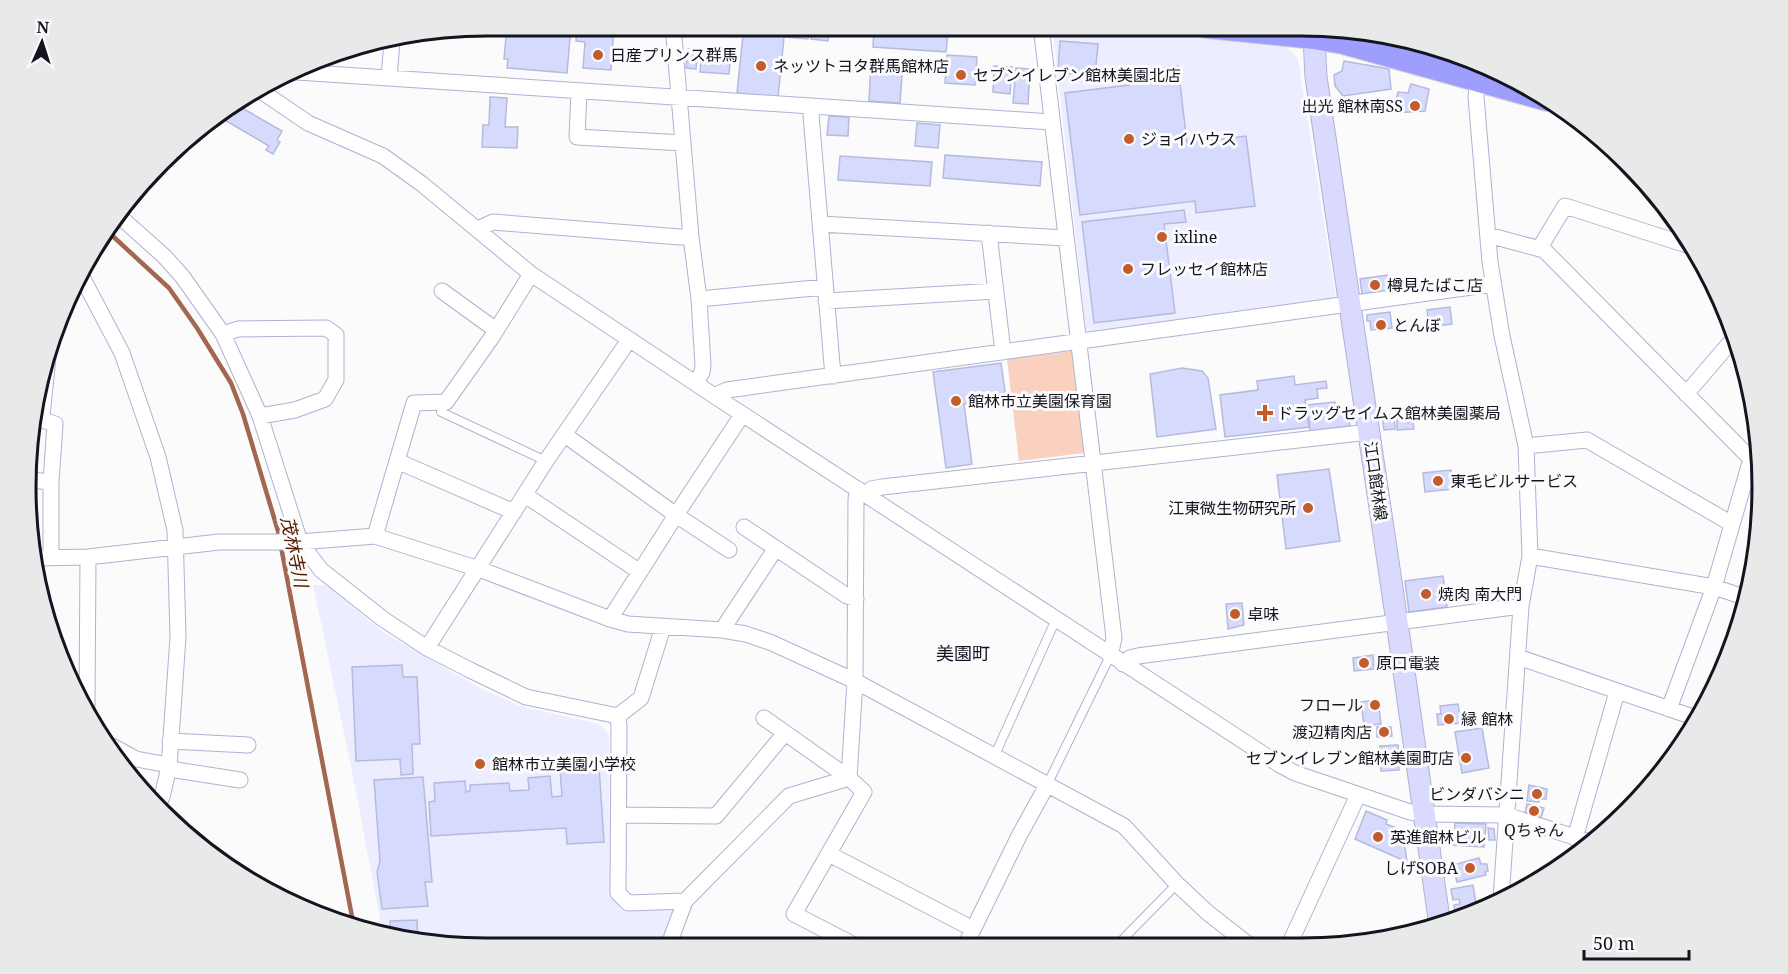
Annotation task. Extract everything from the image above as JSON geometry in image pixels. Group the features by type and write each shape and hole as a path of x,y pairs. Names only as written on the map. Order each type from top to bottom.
{"highway":[{"path":"1306,36 1343,42 1477,72"}],"main road":[{"name":"江口館林線","path":"1314,37 1316,77 1439,916"}],"street":[{"path":"674,36 691,237 699,299 703,366 696,383"},
{"path":"1042,36 1117,660"},
{"path":"389,78 392,47"},
{"path":"1479,72 1476,97 1493,284 1526,446 1530,556 1521,606 1502,890"},
{"path":"308,73 1052,122"},
{"path":"579,91 577,137 683,143"},
{"path":"265,94 309,123 383,156 531,273 629,340 1280,765 1295,773 1410,812 1506,815 1582,840"},
{"path":"813,106 811,115 833,376"},
{"path":"1539,249 1564,206 1681,244"},
{"path":"123,220 164,256 182,276 223,334 260,416 295,542 321,570 383,619 427,648 526,697 618,716 641,698 663,627"},
{"path":"478,229 493,222 691,237"},
{"path":"820,224 1066,238"},
{"path":"989,233 1003,352"},
{"path":"1488,235 1544,250 1751,458"},
{"path":"375,536 414,403 446,402 496,330 531,273"},
{"path":"85,283 122,353 152,437 175,531 178,637 169,766 161,799"},
{"path":"716,397 727,390 1493,284"},
{"path":"442,291 496,330"},
{"path":"699,299 996,291"},
{"path":"223,334 238,329 326,328 336,335 336,380 325,399 295,410 260,416"},
{"path":"427,648 546,461 629,340"},
{"path":"1686,394 1729,344"},
{"path":"610,619 742,415"},
{"path":"41,420 55,424 43,558 88,557 219,542 295,542 375,536 479,569 628,624 722,630 746,634 772,643 855,681 1124,826 1177,884 1208,913 1240,938"},
{"path":"849,778 855,681 856,499 862,492 882,487 1369,432"},
{"path":"565,435 729,550"},
{"path":"1526,446 1587,440 1732,524"},
{"path":"397,461 514,512"},
{"path":"1669,709 1714,587 1732,524 1752,474"},
{"path":"36,481 51,482"},
{"path":"525,495 640,572"},
{"path":"744,527 847,596 856,599"},
{"path":"722,630 776,548"},
{"path":"1530,556 1714,587 1739,595"},
{"path":"87,694 88,557"},
{"path":"1117,660 1521,606"},
{"path":"1518,657 1690,716"},
{"path":"1582,840 1617,692"},
{"path":"618,716 620,728 618,892 628,903 685,901"},
{"path":"764,718 849,778 864,792 794,914 840,938"},
{"path":"619,814 716,816 785,733"},
{"path":"170,741 248,745"},
{"path":"121,751 136,759 169,766 176,770 240,780"},
{"path":"671,938 685,901 789,796 849,778"},
{"path":"969,938 1047,785"},
{"path":"1292,938 1358,795"},
{"path":"829,854 974,929"}],"lane":[{"path":"446,402 441,412 546,461"},
{"path":"994,757 1052,628 1058,621"},
{"path":"1047,785 1117,660"},
{"path":"1124,938 1177,884"}],"shaded area":[{"path":"1053,36 1190,36 1285,45 1298,59 1336,299 1092,334 1086,329"},
{"path":"1072,351 1084,453 1019,461 1007,359"},
{"name":"館林市立美園小学校","path":"313,585 327,585 383,632 480,688 520,706 599,724 609,734 610,893 621,910 679,908 664,938 458,937 381,925"}],"building":[{"path":"506,36 570,36 567,73 507,68 508,59 504,59"},
{"name":"日産プリンス群馬","path":"576,36 613,36 611,70 583,68 585,42 576,41"},
{"name":"ネッツトヨタ群馬館林店","path":"743,36 808,36 808,39 784,37 778,98 737,93"},
{"path":"811,36 828,36 828,41 811,39"},
{"path":"874,36 948,36 946,52 873,47"},
{"path":"1060,41 1098,44 1095,75 1058,73"},
{"path":"688,49 698,50 696,69 686,68"},
{"path":"702,49 731,51 729,74 700,72"},
{"path":"947,55 977,57 975,85 945,83"},
{"path":"871,60 903,62 900,103 869,101"},
{"path":"1344,61 1389,69 1391,89 1343,96 1335,86 1334,75 1342,71"},
{"path":"994,66 1012,67 1010,94 993,92"},
{"name":"ジョイハウス","path":"1178,66 1187,143 1246,136 1255,206 1196,213 1195,201 1080,215 1065,93 1129,85 1127,72"},
{"path":"1016,68 1030,69 1028,104 1013,103"},
{"path":"1411,84 1429,89 1425,111 1393,113 1398,92 1408,93"},
{"path":"490,97 507,98 505,127 518,127 517,148 482,147 483,125 489,125"},
{"path":"242,108 282,131 277,140 280,142 273,154 266,150 269,146 225,120"},
{"path":"829,116 849,117 848,136 827,135"},
{"path":"917,123 940,125 938,148 915,146"},
{"path":"945,155 1042,162 1040,186 943,178"},
{"path":"840,156 932,162 930,186 838,180"},
{"name":"フレッセイ館林店","path":"1184,210 1186,222 1164,224 1175,313 1094,323 1082,222"},
{"name":"樽見たばこ店","path":"1387,275 1389,291 1362,294 1360,279"},
{"path":"1450,307 1452,324 1429,327 1427,310"},
{"name":"とんぼ","path":"1390,312 1392,328 1371,330 1367,315"},
{"path":"1001,363 1006,398 964,404 972,464 946,468 933,372"},
{"path":"1182,368 1202,371 1208,378 1216,429 1157,437 1150,374"},
{"name":"ドラッグセイムス館林美園薬局","path":"1294,376 1295,385 1326,381 1327,388 1317,389 1318,398 1305,400 1309,427 1225,437 1220,395 1258,390 1257,381"},
{"path":"1335,402 1336,410 1348,409 1350,426 1310,431 1307,405"},
{"path":"1394,415 1395,429 1384,430 1382,416"},
{"path":"1406,416 1406,422 1413,422 1414,429 1397,430 1397,417"},
{"name":"江東微生物研究所","path":"1329,469 1340,541 1286,549 1277,475"},
{"name":"東毛ビルサービス","path":"1451,470 1453,489 1425,492 1423,473"},
{"name":"焼肉 南大門","path":"1443,576 1447,607 1409,612 1405,581"},
{"name":"卓味","path":"1242,603 1244,625 1228,629 1226,604"},
{"path":"1385,654 1386,667 1378,668 1376,655"},
{"name":"原口電装","path":"1373,655 1374,669 1354,671 1353,658"},
{"path":"402,665 403,677 417,677 420,744 412,744 413,774 401,775 400,759 356,761 352,667"},
{"path":"1378,700 1381,724 1364,726 1361,702"},
{"name":"縁 館林","path":"1458,704 1461,723 1438,725 1437,714 1441,714 1440,706"},
{"name":"渡辺精肉店","path":"1377,727 1391,727 1392,736 1377,737"},
{"path":"1482,728 1489,768 1462,773 1455,732"},
{"path":"1398,745 1399,754 1381,755 1380,746"},
{"path":"1380,760 1398,760 1399,770 1381,771"},
{"path":"599,766 604,842 567,844 566,828 431,836 429,802 435,801 434,783 465,781 466,792 470,791 470,785 509,783 510,791 529,790 528,778 550,776 552,797 562,796 560,769"},
{"path":"423,777 432,882 425,882 428,906 382,909 377,872 380,861 374,780"},
{"name":"ビンダバシニ","path":"1529,785 1547,789 1546,799 1539,799 1539,802 1527,801"},
{"name":"Qちゃん","path":"1527,804 1544,808 1541,818 1525,813"},
{"name":"英進館林ビル","path":"1366,811 1387,820 1386,824 1399,829 1397,834 1404,839 1407,862 1355,839"},
{"path":"1455,823 1486,824 1484,847 1449,845 1450,837 1454,836"},
{"path":"1488,828 1494,829 1495,840 1489,840"},
{"name":"しげSOBA","path":"1479,858 1481,864 1487,864 1486,875 1457,882 1453,865"},
{"path":"1473,885 1476,903 1455,911 1454,905 1460,904 1459,899 1453,900 1451,889"},
{"path":"417,920 418,932 390,927 390,921"}],"waterway":[{"name":"茂林寺川","path":"112,236 169,288 231,383 243,414 278,531 352,917"}],"place":[{"name":"日産プリンス群馬","path":"598,55"},
{"name":"ネッツトヨタ群馬館林店","path":"761,66"},
{"name":"セブンイレブン館林美園北店","path":"961,75"},
{"name":"出光 館林南SS","path":"1415,106"},
{"name":"ジョイハウス","path":"1129,139"},
{"name":"ixline","path":"1162,237"},
{"name":"フレッセイ館林店","path":"1128,269"},
{"name":"樽見たばこ店","path":"1375,285"},
{"name":"とんぼ","path":"1381,325"},
{"name":"館林市立美園保育園","path":"956,401"},
{"name":"ドラッグセイムス館林美園薬局","path":"1265,413"},
{"name":"東毛ビルサービス","path":"1438,481"},
{"name":"江東微生物研究所","path":"1308,508"},
{"name":"焼肉 南大門","path":"1426,594"},
{"name":"卓味","path":"1235,614"},
{"name":"原口電装","path":"1364,663"},
{"name":"フロール","path":"1375,705"},
{"name":"縁 館林","path":"1449,719"},
{"name":"渡辺精肉店","path":"1384,732"},
{"name":"セブンイレブン館林美園町店","path":"1466,758"},
{"name":"館林市立美園小学校","path":"480,764"},
{"name":"ビンダバシニ","path":"1537,794"},
{"name":"Qちゃん","path":"1534,811"},
{"name":"英進館林ビル","path":"1378,837"},
{"name":"しげSOBA","path":"1470,868"}],"district":[{"name":"美園町","path":"963,654"}]}
